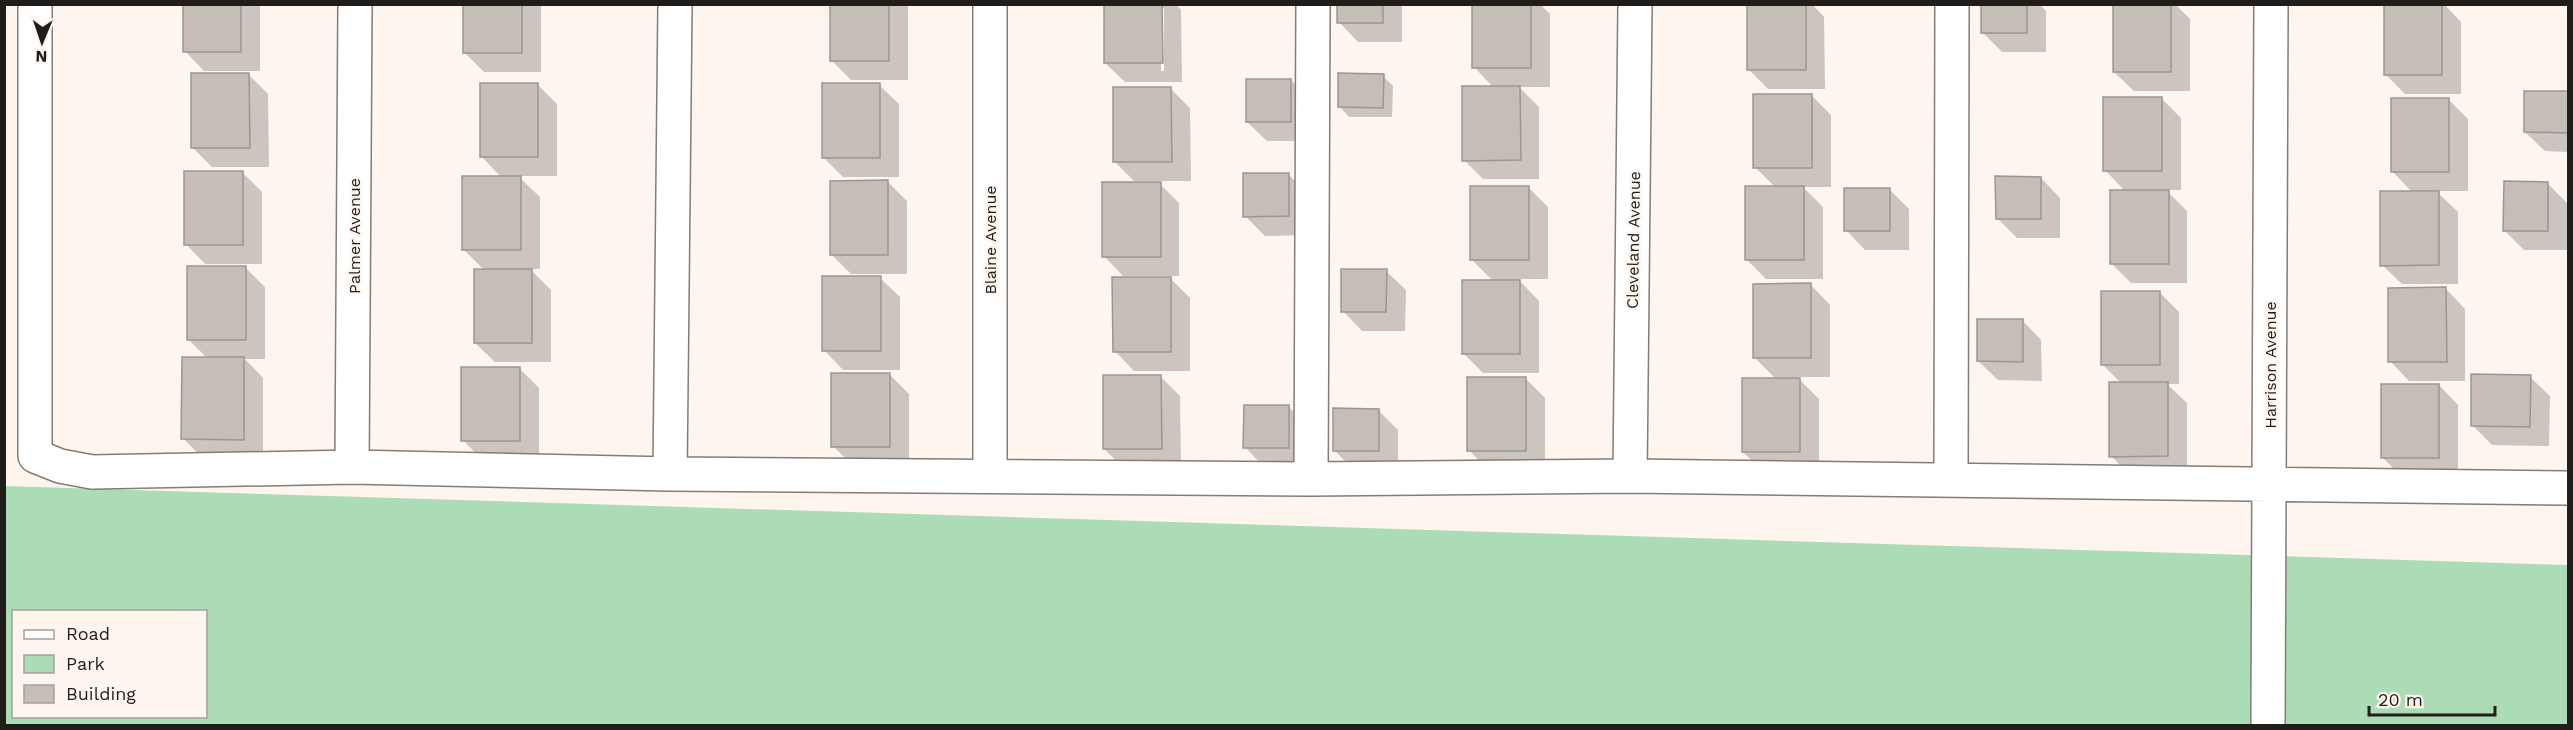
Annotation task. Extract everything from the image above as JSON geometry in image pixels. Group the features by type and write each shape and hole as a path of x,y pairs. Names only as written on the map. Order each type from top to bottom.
{"street":[{"path":"35,4 35,456 60,466 92,472 352,467 670,474 1311,479 1630,476 2568,488"},
{"name":"Palmer Avenue","path":"352,467 355,4"},
{"path":"670,474 675,4"},
{"name":"Blaine Avenue","path":"990,4 990,475"},
{"path":"1311,479 1313,4"},
{"name":"Cleveland Avenue","path":"1630,476 1635,4"},
{"path":"1951,480 1952,4"},
{"name":"Harrison Avenue","path":"2268,726 2271,4"}],"green space":[{"path":"4,486 2568,565 2568,725 5,725"}],"building":[{"path":"183,4 241,4 241,52 183,52"},
{"path":"463,4 522,4 522,53 463,53"},
{"path":"830,4 889,4 889,61 830,61"},
{"path":"1104,4 1162,4 1163,63 1104,63"},
{"path":"1337,4 1383,4 1383,23 1337,23"},
{"path":"1472,4 1531,4 1531,68 1472,68"},
{"path":"1747,4 1806,4 1806,70 1747,70"},
{"path":"1981,4 2027,4 2027,33 1981,33"},
{"path":"2113,4 2171,4 2171,72 2113,72"},
{"path":"2384,4 2442,4 2442,75 2384,75"},
{"path":"191,73 249,73 250,148 191,148"},
{"path":"1338,73 1384,74 1383,108 1338,107"},
{"path":"1246,79 1291,79 1291,122 1246,122"},
{"path":"480,83 538,83 538,157 480,157"},
{"path":"822,83 880,83 880,158 822,158"},
{"path":"1462,86 1520,86 1521,160 1462,161"},
{"path":"1113,87 1171,87 1172,162 1113,162"},
{"path":"2524,91 2568,91 2568,133 2524,132"},
{"path":"1753,94 1812,94 1812,168 1753,168"},
{"path":"2103,97 2162,97 2162,171 2103,171"},
{"path":"2391,98 2449,98 2449,172 2391,172"},
{"path":"184,171 243,171 243,245 184,245"},
{"path":"1243,173 1289,173 1289,216 1243,217"},
{"path":"462,176 521,176 521,250 462,250"},
{"path":"1995,176 2041,177 2041,219 1996,219"},
{"path":"888,180 888,255 830,255 830,181"},
{"path":"2504,181 2548,182 2548,231 2503,231"},
{"path":"1102,182 1161,182 1161,257 1102,257"},
{"path":"1470,186 1529,186 1529,260 1470,260"},
{"path":"1745,186 1804,186 1804,260 1745,260"},
{"path":"1844,188 1890,188 1890,231 1844,231"},
{"path":"2110,190 2169,190 2169,264 2110,264"},
{"path":"2380,191 2439,191 2439,265 2380,266"},
{"path":"187,266 246,266 246,340 187,340"},
{"path":"474,269 532,269 532,343 474,343"},
{"path":"1341,269 1387,269 1386,312 1341,312"},
{"path":"822,276 881,276 881,351 822,351"},
{"path":"1112,277 1171,277 1171,352 1113,352"},
{"path":"1462,280 1520,280 1520,354 1462,354"},
{"path":"1811,283 1811,358 1753,358 1753,284"},
{"path":"2446,287 2447,362 2388,362 2388,288"},
{"path":"2101,291 2160,291 2160,365 2101,365"},
{"path":"1977,319 2023,319 2023,362 1977,361"},
{"path":"182,357 244,357 244,440 181,439"},
{"path":"461,367 520,367 520,441 461,441"},
{"path":"831,373 890,373 890,447 831,447"},
{"path":"2471,374 2531,375 2530,427 2471,426"},
{"path":"1103,375 1161,375 1162,449 1103,449"},
{"path":"1467,377 1526,377 1526,451 1467,451"},
{"path":"1742,378 1800,378 1800,452 1742,452"},
{"path":"2109,382 2168,382 2168,456 2109,457"},
{"path":"2381,384 2439,384 2439,458 2381,458"},
{"path":"1244,405 1289,405 1289,448 1243,448"},
{"path":"1333,408 1379,409 1379,451 1333,451"}]}
